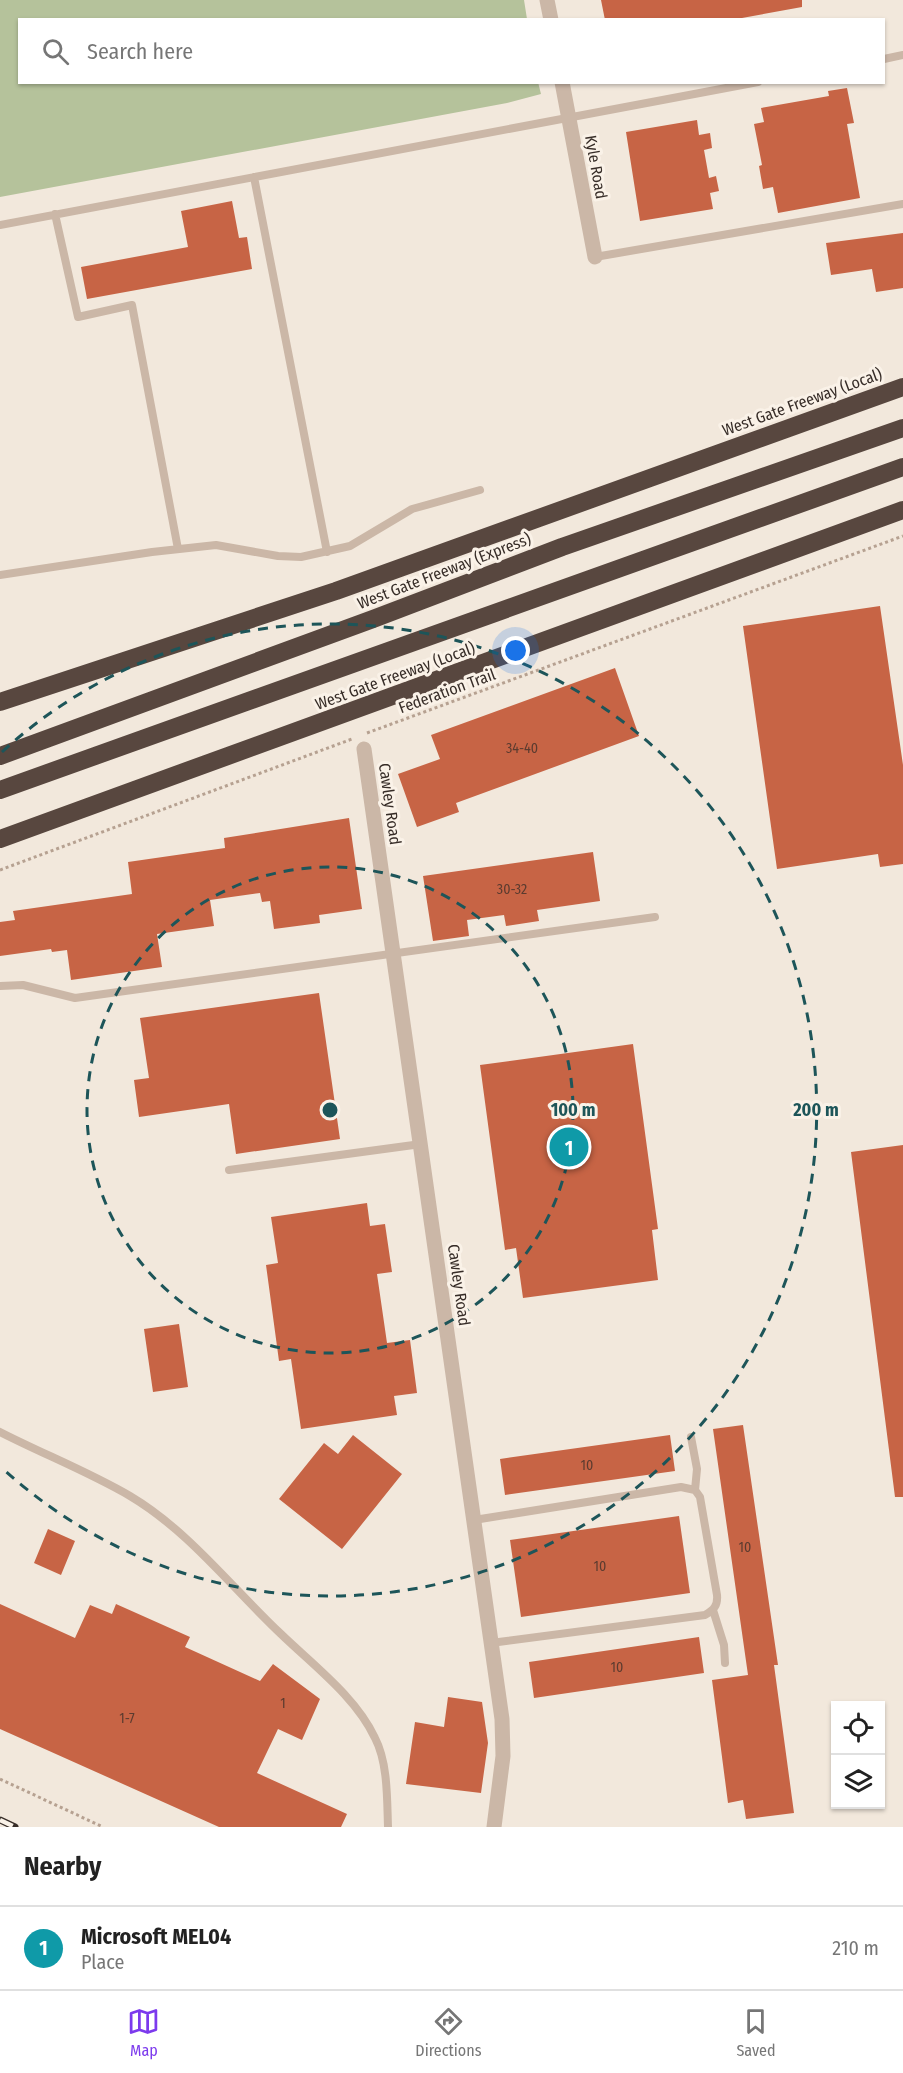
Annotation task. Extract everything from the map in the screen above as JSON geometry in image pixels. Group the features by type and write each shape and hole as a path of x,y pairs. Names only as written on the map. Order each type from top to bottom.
{"highway":[{"name":"West Gate Freeway (Local)","path":"0,702 336,591 903,387"},
{"name":"West Gate Freeway (Express)","path":"0,756 562,547 903,428"},
{"path":"0,790 903,466"},
{"name":"West Gate Freeway (Local)","path":"0,839 903,510"},
{"path":"0,712 107,667"}],"street":[{"path":"548,0 551,18"},
{"name":"Kyle Road","path":"562,84 595,257"},
{"name":"Cawley Road","path":"364,749 503,1738 494,1827"}],"lane":[{"path":"885,59 903,55"},
{"path":"0,225 748,84"},
{"path":"254,177 327,552"},
{"path":"595,257 903,204"},
{"path":"55,214 78,317 132,305 178,549"},
{"path":"0,575 216,545 278,556 301,557 350,546 412,509 480,490"},
{"path":"0,986 23,985 75,998 654,917"},
{"path":"229,1170 421,1144"},
{"path":"0,1432 131,1497 193,1545 268,1623 328,1679 365,1719 376,1739 382,1758 388,1827"},
{"path":"491,1643 705,1615 713,1610 718,1602 717,1594 700,1497 695,1490 697,1469 691,1437"},
{"path":"474,1520 681,1487 695,1490"},
{"path":"713,1610 724,1645 725,1663"}],"path":[{"name":"Federation Trail","path":"0,870 903,536"},
{"path":"0,1779 103,1827"}],"green space":[{"path":"0,0 524,0 527,18 18,18 18,84 538,84 541,94 507,103 0,197"}],"building":[{"path":"601,0 802,0 802,7 742,18 605,18"},
{"path":"847,88 854,123 847,124 860,198 778,213 773,187 763,189 759,166 762,165 754,124 764,122 761,108 829,96 828,91"},
{"path":"697,120 699,135 710,133 712,148 704,150 709,178 716,176 719,191 710,193 713,209 640,221 626,132"},
{"path":"232,201 239,238 247,237 252,269 87,299 81,267 188,247 181,211"},
{"path":"903,233 903,288 876,292 872,269 831,275 826,243"},
{"path":"880,606 903,765 903,864 880,867 878,854 777,869 743,626"},
{"path":"615,668 639,736 456,803 459,812 417,827 398,774 440,759 431,735"},
{"path":"349,818 362,909 319,915 320,923 274,929 270,901 262,902 260,893 210,900 214,926 157,934 162,967 71,980 67,950 52,952 51,949 0,956 0,922 15,920 13,911 132,894 128,862 225,848 224,838"},
{"path":"593,852 600,901 537,910 539,921 506,926 504,915 467,920 469,936 433,941 423,876"},
{"path":"319,993 340,1139 236,1154 229,1104 139,1117 134,1080 149,1078 140,1018"},
{"path":"633,1044 658,1229 652,1230 658,1280 523,1298 516,1248 505,1250 480,1065"},
{"path":"903,1145 903,1497 895,1497 851,1152"},
{"path":"367,1203 370,1226 385,1224 392,1272 377,1274 387,1343 410,1340 417,1393 394,1396 397,1415 301,1429 291,1359 279,1361 266,1265 278,1263 271,1217"},
{"path":"179,1324 188,1387 153,1392 144,1329"},
{"path":"743,1425 778,1665 774,1665 794,1813 746,1819 743,1800 728,1803 712,1680 748,1675 713,1429"},
{"path":"353,1435 402,1474 342,1549 279,1499 324,1443 338,1454"},
{"path":"670,1435 675,1471 505,1495 500,1459"},
{"path":"679,1516 690,1593 521,1617 510,1540"},
{"path":"48,1529 75,1541 61,1575 34,1563"},
{"path":"0,1604 75,1638 90,1605 112,1614 116,1604 190,1637 185,1647 260,1681 273,1664 320,1699 302,1740 278,1729 257,1773 347,1814 341,1827 219,1827 0,1729"},
{"path":"699,1637 704,1673 534,1698 529,1662"},
{"path":"448,1697 482,1702 488,1743 481,1793 406,1784 415,1722 444,1727"}],"railway":[{"path":"0,1820 15,1827"}],"place":[{"name":"Microsoft MEL04","path":"569,1147"}]}
